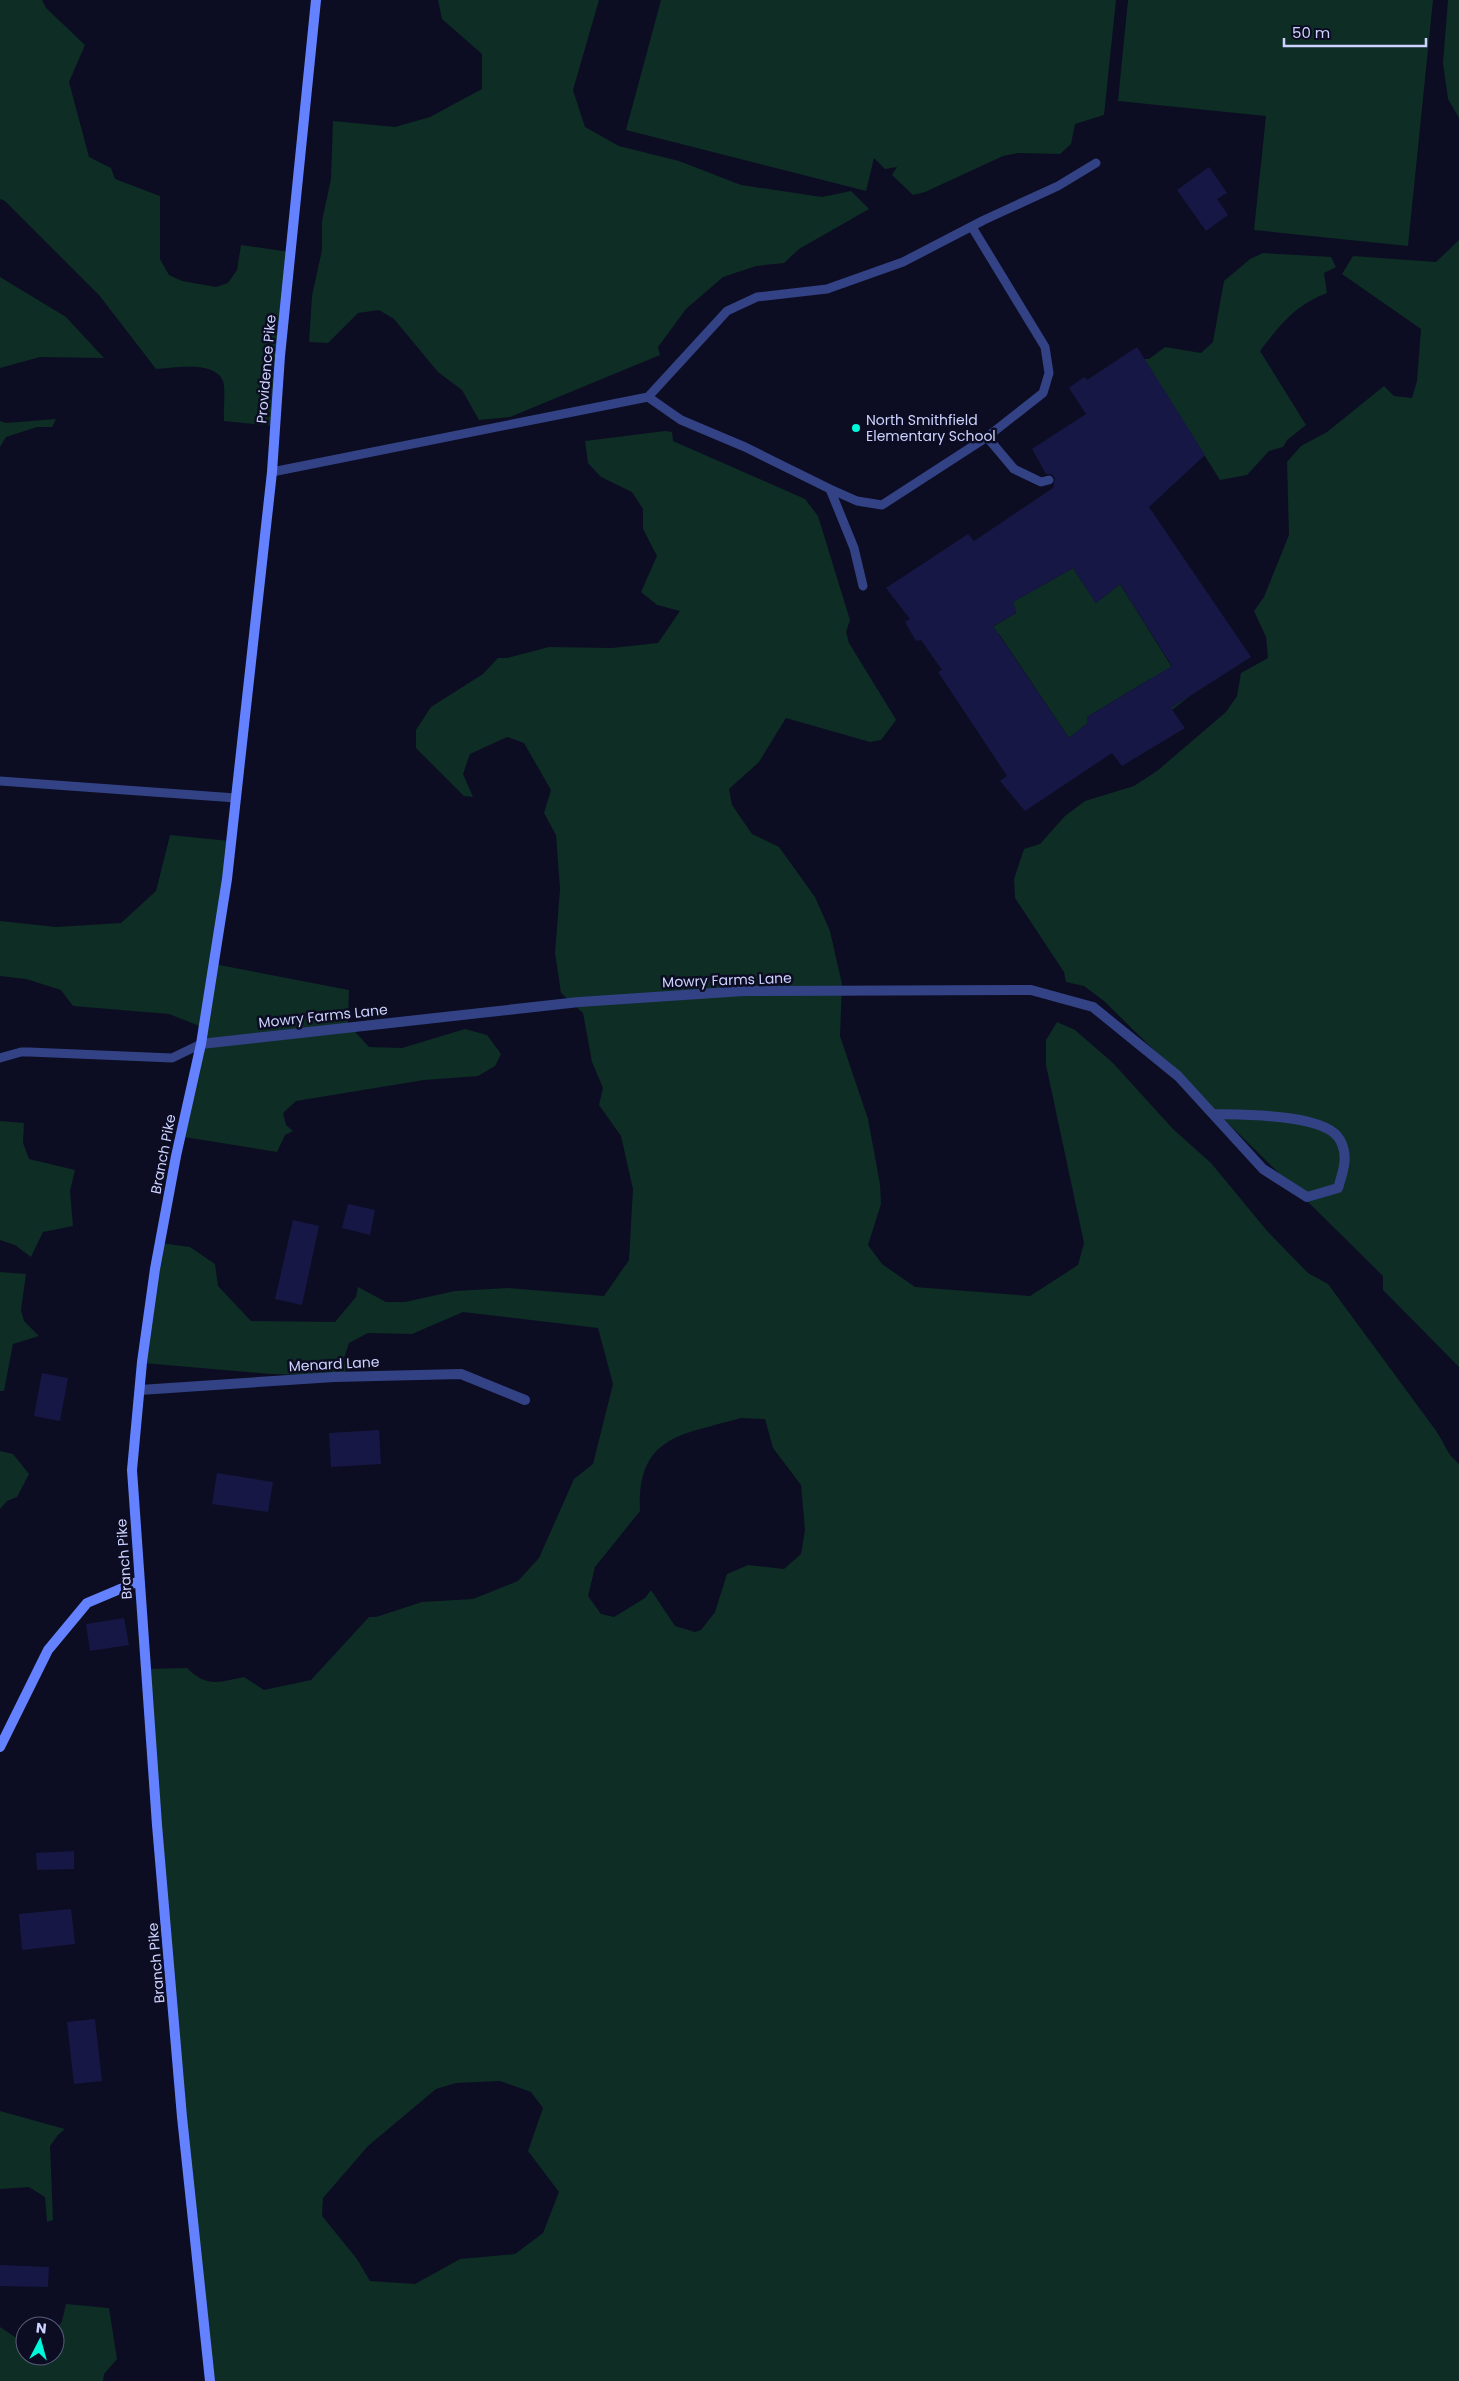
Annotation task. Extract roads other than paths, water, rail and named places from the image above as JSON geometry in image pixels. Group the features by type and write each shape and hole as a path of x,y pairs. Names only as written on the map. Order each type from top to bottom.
{"main road":[{"name":"Providence Pike","path":"244,741 272,472 280,356 316,0"},
{"name":"Branch Pike","path":"210,2381 182,2117 157,1825 132,1470 155,1269 176,1156 201,1044 227,879 244,741"},
{"path":"0,1747 16,1719 48,1650 88,1603 139,1581"}],"street":[{"name":"Mowry Farms Lane","path":"201,1044 579,1002 744,991 1031,990 1093,1007 1178,1076 1263,1169 1307,1198 1338,1188 1346,1164 1340,1139 1319,1123 1272,1116 1213,1114"},
{"name":"Menard Lane","path":"140,1390 334,1377 461,1374 525,1400"}],"lane":[{"path":"272,472 648,397 727,311 757,297 827,289 903,262 1058,186 1096,163"},
{"path":"648,397 681,420 746,447 830,489 858,501 882,505 987,437 1043,393 1049,373 1045,347 972,227"},
{"path":"987,437 1014,468 1041,482 1049,480"},
{"path":"830,489 854,548 863,586"},
{"path":"0,781 236,798"},
{"path":"0,1058 21,1052 172,1058 201,1044"}],"place":[{"name":"North Smithfield Elementary School","path":"856,428"}]}
